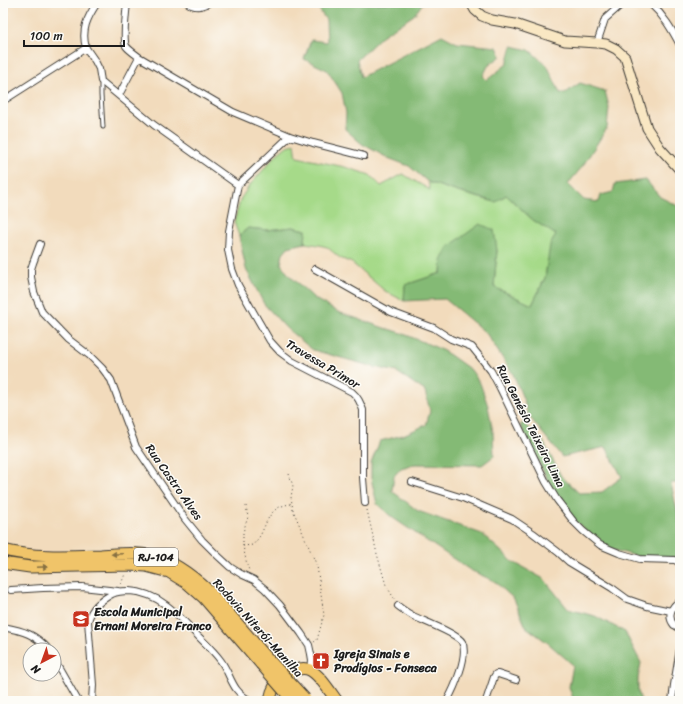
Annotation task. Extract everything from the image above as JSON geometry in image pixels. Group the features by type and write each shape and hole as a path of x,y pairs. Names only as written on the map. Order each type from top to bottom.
{"highway":[{"name":"Rodovia Niterói-Manilha","path":"3,550 29,555 56,556 134,553 153,556 174,564 210,592 264,662"},
{"name":"Rodovia Niterói-Manilha","path":"3,563 30,567 128,565 146,566 169,572 187,583 204,598 301,700"},
{"path":"271,701 270,697 272,691 281,680 288,674 302,669 311,670 337,701"}],"street":[{"path":"97,3 90,15 84,31 84,40 86,48 96,61 101,81 154,125 238,185 290,136"},
{"path":"127,3 126,46 139,57 233,112 290,136 364,156"},
{"path":"190,4 201,7 208,3"},
{"path":"471,3 475,10 482,16 492,20 515,24 565,41 606,44 625,56 647,128 660,148 680,170"},
{"path":"597,43 605,19 623,3"},
{"path":"650,3 659,11 668,23 680,45"},
{"path":"3,101 86,48"},
{"path":"119,95 139,57"},
{"name":"Travessa Primor","path":"238,185 229,231 228,250 232,269 238,285 270,341 280,352 292,361 357,396 363,410 363,478 365,503"},
{"name":"Rua Castro Alves","path":"40,244 31,269 31,277 34,292 42,312 68,339 89,355 102,368 111,380 136,447 202,540 230,567 254,580 280,605 309,645 312,660 311,670"},
{"name":"Rua Genésio Teixeira Lima","path":"315,269 391,312 434,328 451,339 472,347 491,371 546,482 557,500 578,527 600,545 619,553 640,559 675,560 680,564"},
{"path":"412,482 463,498 512,519 534,533 569,562 627,598 647,606 671,612"},
{"path":"11,590 82,587 118,591 137,591 149,594 168,605 183,620 221,661 236,690 251,701"},
{"path":"92,701 93,685 88,621 90,613 96,606 105,598 118,591"},
{"path":"680,601 676,603 671,612 671,620 674,625 680,629"},
{"path":"398,606 407,613 459,639 462,643 464,650 461,670 454,689 447,701"},
{"path":"3,628 18,630 33,635 43,642"},
{"path":"672,701 680,649"},
{"path":"62,673 78,701"},
{"path":"486,701 496,674 516,680"}],"lane":[{"path":"101,81 103,127"}],"path":[{"path":"289,474 293,486 290,497 293,510 318,566 324,614 317,640 309,645"},
{"path":"365,503 386,585 398,606"},
{"path":"243,546 253,545 260,536 269,516 277,508 285,504 292,504"},
{"path":"246,506 248,516 243,532 243,546 247,565 254,580"},
{"path":"118,591 128,565"}],"green space":[{"path":"315,3 423,3 414,15 382,36 357,60 361,77 442,35 457,43 497,47 501,56 488,66 483,76 487,80 507,64 512,46 529,50 547,65 560,93 565,93 580,83 605,91 609,107 607,128 582,167 568,184 584,200 599,202 601,195 613,192 615,184 646,180 660,197 680,207 680,483 671,483 680,524 679,555 671,558 643,558 607,548 572,519 548,481 520,425 524,423 543,441 561,476 579,493 602,492 622,477 606,447 562,457 528,415 513,374 486,333 445,299 404,301 405,285 441,273 442,259 448,247 480,224 494,230 497,250 494,287 532,305 545,278 550,245 556,235 533,220 506,195 496,202 428,182 409,166 388,158 362,144 345,129 346,113 342,93 327,70 304,59 311,40 327,42 326,20"},
{"path":"295,144 297,157 345,167 370,175 381,186 403,174 430,190 428,182 495,202 506,195 533,220 557,235 547,264 545,278 532,305 494,287 497,250 442,259 441,273 405,285 404,301 385,291 352,263 340,258 327,247 305,243 306,230 293,227 267,230 248,228 239,236 234,222 241,198 250,185 277,154 287,146"},
{"path":"293,227 306,230 305,243 288,247 283,253 281,264 289,275 315,299 338,312 399,332 440,349 471,370 480,383 488,406 493,432 494,456 482,465 415,464 401,468 394,476 392,491 418,511 482,534 513,562 544,579 568,609 595,616 625,632 641,663 638,678 638,691 641,701 596,701 591,698 589,701 574,701 569,687 573,665 548,643 526,627 514,599 494,581 470,570 393,518 377,504 371,478 371,463 380,441 403,435 426,425 430,411 425,391 397,372 313,350 287,329 264,304 246,269 239,236 248,228 267,230"}],"place":[{"name":"Escola Municipal Ernani Moreira Franco","path":"81,619"},
{"name":"Igreja Sinais e Prodígios - Fonseca","path":"321,661"}]}
